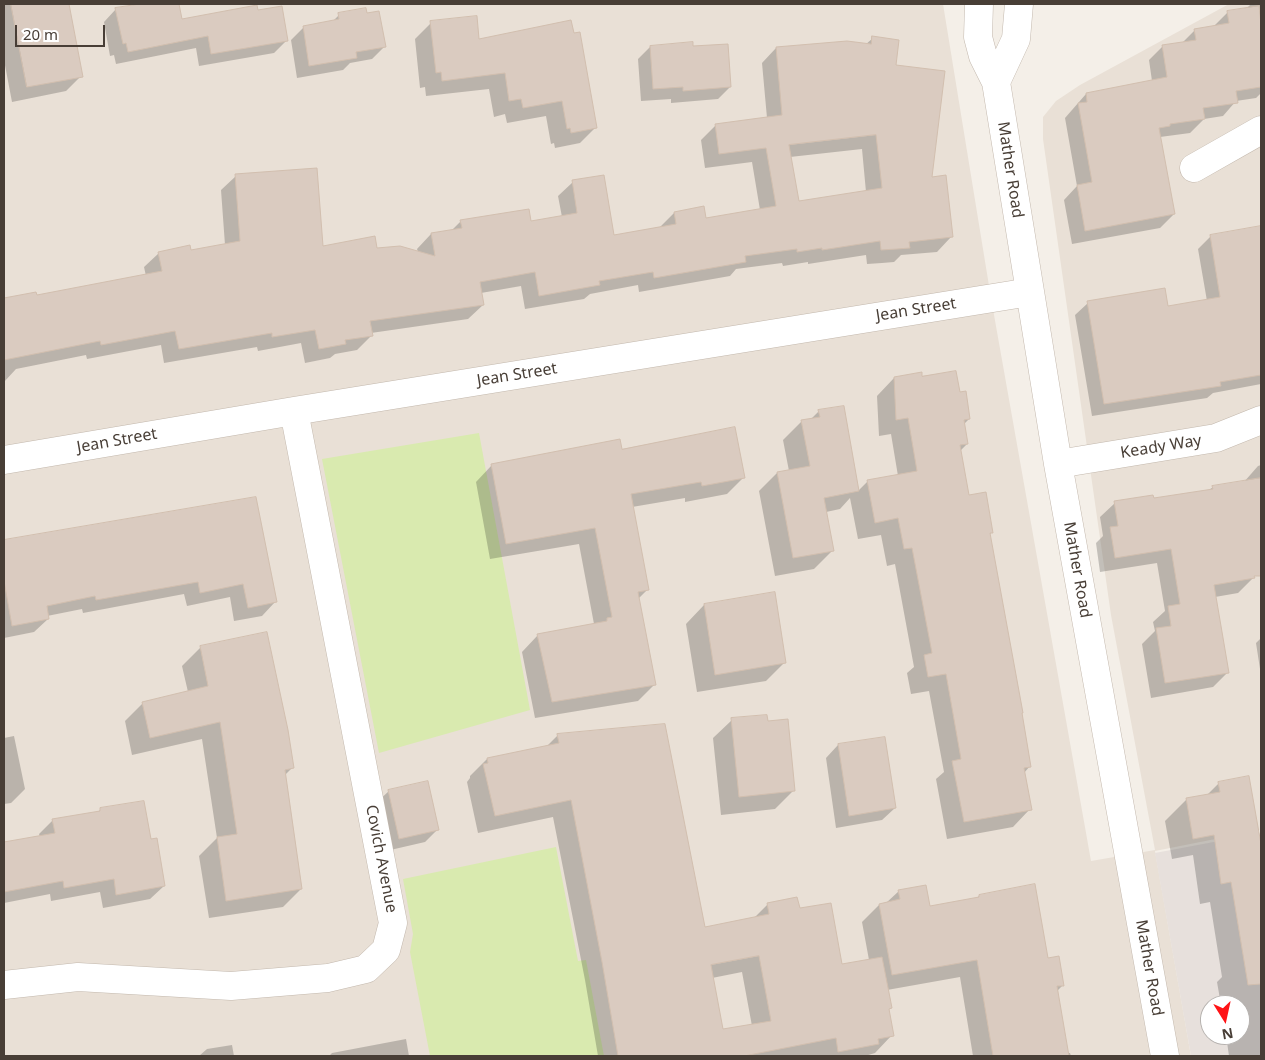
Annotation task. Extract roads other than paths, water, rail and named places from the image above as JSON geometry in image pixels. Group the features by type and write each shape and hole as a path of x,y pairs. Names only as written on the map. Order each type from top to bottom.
{"street":[{"name":"Mather Road","path":"979,4 978,37 983,56 996,82 1058,464 1165,1056"},
{"path":"996,82 1016,39 1019,4"},
{"path":"1194,168 1261,130"},
{"name":"Jean Street","path":"4,460 1030,292"},
{"name":"Covich Avenue","path":"4,985 78,978 231,986 328,978 366,969 386,950 393,923 294,411"},
{"name":"Keady Way","path":"1058,464 1216,438 1261,420"}]}
